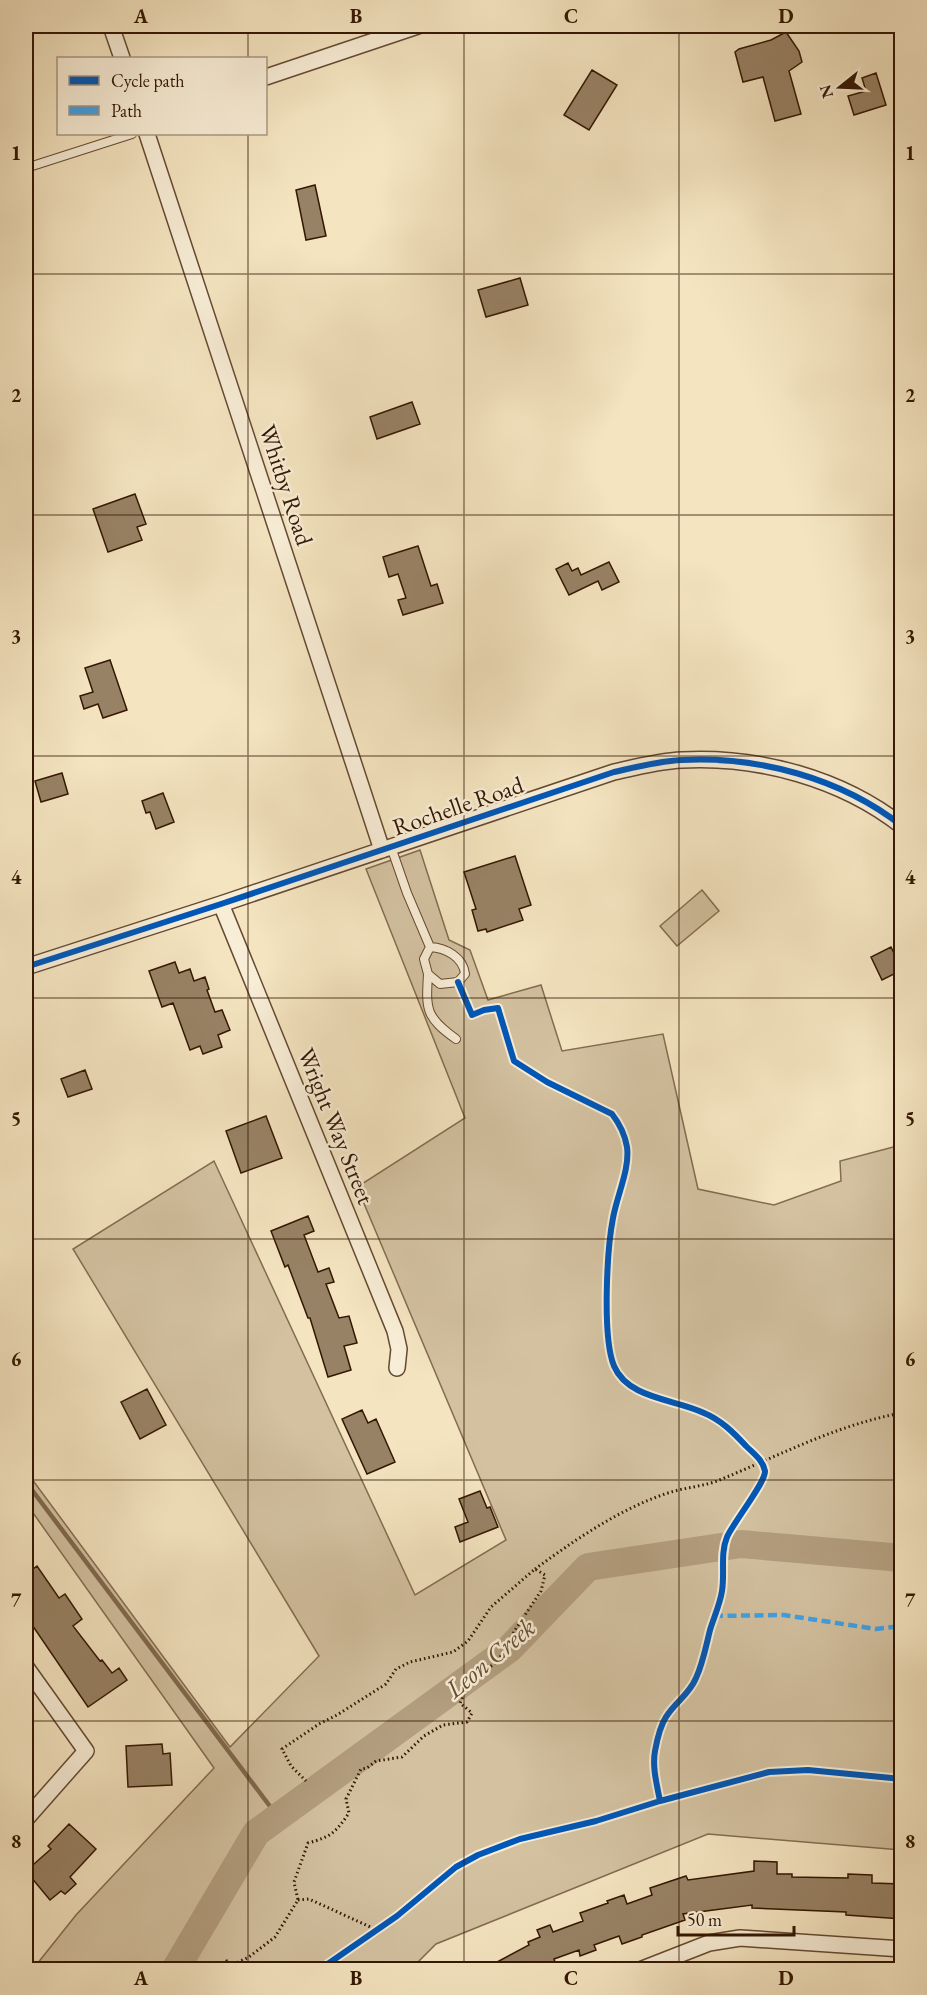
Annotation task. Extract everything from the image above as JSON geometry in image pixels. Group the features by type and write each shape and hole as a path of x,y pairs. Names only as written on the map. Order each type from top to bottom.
{"street":[{"path":"111,26 122,57"},
{"path":"267,77 418,26"},
{"name":"Whitby Road","path":"147,135 387,849"},
{"name":"Rochelle Road","path":"26,967 614,772 680,760 717,759 759,764 789,771 856,798 902,826"},
{"name":"Wright Way Street","path":"221,904 395,1331 399,1349 397,1368"},
{"path":"26,1667 86,1752 26,1820"},
{"path":"640,1970 709,1943 740,1938 902,1948"}],"lane":[{"path":"26,168 129,135"},
{"path":"387,849 430,947 424,959 428,974 426,1004 431,1017 444,1031 456,1039"},
{"path":"428,974 441,984 458,982 465,974 464,966 452,954 441,947 430,947"}],"path":[{"path":"306,1781 291,1766 282,1749 386,1684 396,1669 410,1662 453,1652 468,1641 491,1607 535,1569 568,1545 618,1516 666,1494 706,1486 866,1421 902,1413"},
{"path":"754,1454 762,1462 765,1472"},
{"path":"205,1970 227,1961 232,1965 249,1957 275,1937 298,1900 294,1882 308,1843 330,1836 337,1830 348,1813 346,1799 361,1769 367,1768 376,1761 402,1757 424,1736 443,1725 467,1722 472,1713 460,1703 468,1683 498,1661 541,1591 545,1575 535,1569"},
{"path":"298,1900 309,1899 377,1930"},
{"path":"367,1936 384,1925"},
{"path":"97,1970 111,1963 126,1966 131,1970"}],"shaded area":[{"path":"420,850 449,940 470,950 488,1000 541,985 562,1051 663,1034 698,1189 774,1205 841,1181 840,1161 901,1145 901,1850 708,1834 436,1944 411,1969 33,1969 76,1915 214,1768 26,1503 26,1471 230,1747 319,1656 73,1249 214,1161 415,1595 506,1540 357,1187 465,1118 366,869"},
{"path":"702,890 719,911 677,946 660,926"}],"building":[{"path":"786,32 799,51 802,62 789,71 801,114 775,121 763,77 743,82 735,52 771,40"},
{"path":"592,70 617,85 589,130 564,115"},
{"path":"876,73 886,105 854,115 848,96 866,91 862,78"},
{"path":"315,185 326,236 306,240 296,190"},
{"path":"520,278 528,305 486,317 478,290"},
{"path":"412,402 420,424 377,439 370,417"},
{"path":"135,494 146,524 137,527 142,540 108,552 93,509"},
{"path":"418,546 431,586 437,584 443,603 403,615 398,600 406,598 398,574 389,577 383,557"},
{"path":"609,562 619,582 602,590 598,581 569,595 556,569 568,563 572,571 578,568 581,575"},
{"path":"110,660 127,710 103,718 98,704 84,709 80,696 93,692 85,668"},
{"path":"62,773 68,794 41,802 35,781"},
{"path":"163,793 174,822 156,829 150,812 146,813 142,801"},
{"path":"515,856 531,905 519,909 523,920 487,932 486,929 478,931 472,910 476,909 464,872"},
{"path":"891,947 902,970 882,980 871,957"},
{"path":"175,962 179,973 190,969 194,981 205,977 215,1012 222,1010 230,1030 218,1035 222,1047 203,1054 200,1046 190,1050 173,1003 162,1007 149,971"},
{"path":"85,1070 92,1089 68,1097 61,1079"},
{"path":"266,1116 282,1158 241,1173 226,1131"},
{"path":"308,1216 314,1231 304,1235 318,1272 329,1268 334,1282 326,1284 339,1318 349,1316 357,1343 344,1346 351,1370 328,1377 310,1318 308,1318 288,1265 285,1267 271,1231"},
{"path":"147,1389 166,1425 140,1439 121,1402"},
{"path":"362,1410 368,1423 376,1419 395,1462 367,1474 342,1419"},
{"path":"480,1491 498,1527 460,1542 455,1527 468,1522 459,1499"},
{"path":"26,1559 33,1569 37,1566 59,1598 65,1594 82,1619 73,1626 100,1661 102,1660 112,1673 119,1668 127,1680 88,1707 26,1616"},
{"path":"162,1744 163,1754 170,1753 172,1785 128,1787 126,1746"},
{"path":"69,1824 96,1849 70,1877 76,1884 65,1894 61,1891 50,1900 26,1871 51,1849 48,1846"},
{"path":"754,1861 777,1862 777,1874 792,1874 792,1877 848,1878 848,1874 872,1875 872,1883 902,1884 902,1919 846,1915 846,1912 752,1908 752,1905 683,1914 685,1920 622,1944 619,1936 594,1945 596,1950 580,1956 579,1950 554,1959 558,1970 482,1970 540,1937 537,1930 550,1925 553,1932 583,1921 580,1913 608,1903 607,1901 624,1895 627,1904 652,1895 650,1888 686,1876 688,1880 754,1871"}],"waterway":[{"path":"26,1482 278,1817"},
{"name":"Leon Creek","path":"175,1970 256,1833 509,1649 588,1567 741,1544 902,1558"}],"marked path":[{"path":"714,1616 784,1615 876,1629 902,1626"}],"cycle path":[{"path":"26,967 614,772 656,763 711,760 769,766 826,783 853,795 902,826"},
{"path":"458,982 472,1015 498,1008 514,1061 547,1082 612,1114 623,1134 627,1147 627,1164 613,1218 607,1293 608,1335 614,1366 621,1377 641,1392 692,1408 716,1419 757,1457 765,1471 760,1484 727,1537 721,1596 698,1672 690,1689 670,1712 660,1729 654,1763 660,1801"},
{"path":"319,1970 397,1916 456,1867 478,1855 520,1839 596,1821 660,1801 769,1772 808,1770 902,1779"}]}
